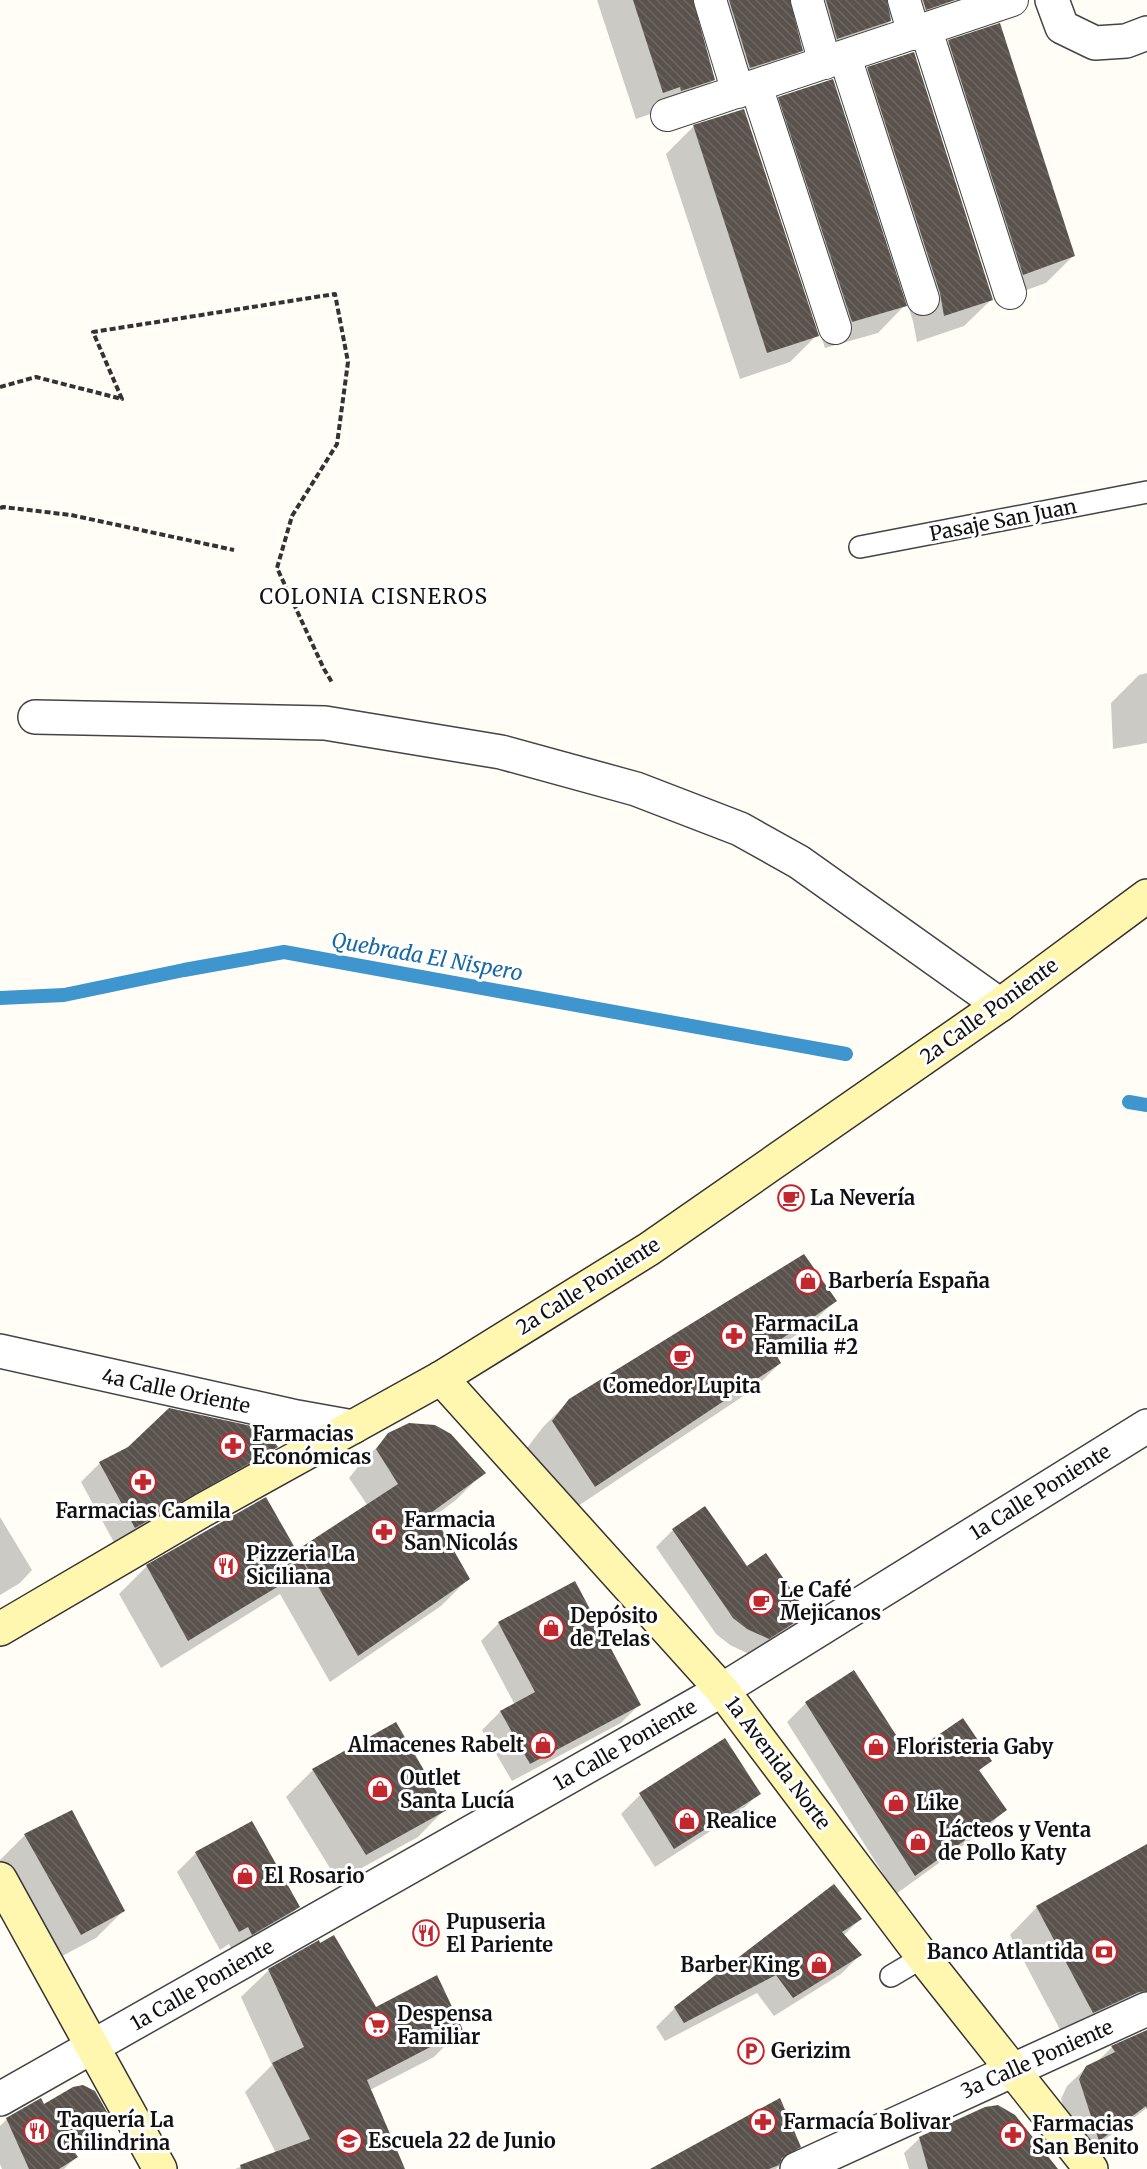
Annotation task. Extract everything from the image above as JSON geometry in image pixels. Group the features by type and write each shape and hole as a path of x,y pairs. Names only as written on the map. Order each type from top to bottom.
{"main road":[{"name":"2a Calle Poniente","path":"0,1629 202,1510 441,1378 650,1248 1000,1005 1147,896"},
{"name":"1a Avenida Norte","path":"441,1378 722,1689 923,1957 1091,2169"},
{"path":"0,1879 160,2169"}],"street":[{"path":"710,0 747,89 835,328"},
{"path":"807,0 835,60 923,299"},
{"path":"904,0 920,32 1010,293"},
{"path":"667,115 1012,0"},
{"path":"1052,0 1062,27 1095,43 1126,41 1147,33"},
{"path":"34,717 325,723 501,753 636,789 740,829 799,862 1000,1005"},
{"name":"4a Calle Oriente","path":"0,1351 297,1418 354,1427"},
{"name":"1a Calle Poniente","path":"0,2099 722,1689 1147,1426"},
{"name":"3a Calle Poniente","path":"797,2169 1147,2009"}],"lane":[{"name":"Pasaje San Juan","path":"860,547 1147,492"},
{"path":"891,1976 923,1957"}],"path":[{"path":"0,387 36,377 122,399 93,332 335,294 348,362 337,444 292,516 277,568 324,669 359,729"},
{"path":"0,508 71,515 234,550"}],"building":[{"path":"633,0 693,0 715,80 681,91 680,87 663,93"},
{"path":"729,0 790,0 803,51 750,68"},
{"path":"826,0 887,0 891,21 837,39"},
{"path":"923,0 955,0 926,10"},
{"path":"1000,23 1075,256 1023,275 948,40"},
{"path":"914,52 993,300 944,316 940,293 867,67"},
{"path":"833,79 907,306 852,322 778,97"},
{"path":"744,109 819,336 767,353 693,125"},
{"path":"804,1254 837,1301 771,1346 781,1363 595,1487 552,1421 569,1399"},
{"path":"169,1408 265,1429 278,1447 135,1528 99,1462 128,1447"},
{"name":"Farmacia San Nicolás","path":"409,1423 435,1425 451,1434 486,1473 432,1512 470,1579 358,1656 297,1550 398,1484 376,1449 388,1433"},
{"name":"Pizzeria La Siciliana","path":"266,1497 307,1569 188,1641 146,1565"},
{"path":"705,1506 747,1566 766,1553 808,1614 769,1639 747,1629 733,1618 672,1529"},
{"path":"575,1581 641,1705 530,1764 500,1711 535,1692 498,1622"},
{"path":"854,1670 909,1755 963,1718 992,1761 979,1770 1007,1810 915,1876 805,1702"},
{"name":"Outlet Santa Lucía","path":"396,1722 447,1810 366,1855 312,1769"},
{"name":"Realice","path":"725,1738 761,1794 674,1849 639,1793"},
{"path":"72,1810 125,1911 81,1935 24,1834"},
{"name":"El Rosario","path":"252,1821 300,1907 252,1935 248,1927 239,1932 195,1852"},
{"name":"Banco Atlantida","path":"1147,1844 1147,1991 1139,1992 1093,2013 1036,1906"},
{"path":"834,1884 862,1919 842,1932 862,1955 793,1998 776,1975 684,2023 674,2007"},
{"name":"Despensa Familiar","path":"334,1935 376,2007 437,1975 463,2030 367,2080 405,2169 241,2169 240,2165 310,2139 272,2063 304,2047 268,1969 319,1940 320,1943"},
{"path":"1147,2030 1147,2109 1146,2106 1099,2141 1079,2079 1086,2066 1115,2052 1111,2046"},
{"path":"83,2085 95,2091 111,2119 69,2144 78,2157 59,2169 29,2169 6,2118 41,2098 44,2104 73,2087"},
{"name":"Farmacía Bolivar","path":"780,2098 801,2147 782,2158 779,2165 769,2169 650,2169"},
{"path":"998,2105 1015,2115 1058,2169 928,2169 919,2137 985,2107"}],"waterway":[{"name":"Quebrada El Nispero","path":"0,998 64,995 284,952 846,1054"},
{"name":"Quebrada El Nispero","path":"1129,1102 1147,1105"}],"place":[{"name":"La Nevería","path":"791,1198"},
{"name":"Barbería España","path":"808,1281"},
{"name":"FarmaciLa Familia #2","path":"734,1336"},
{"name":"Comedor Lupita","path":"682,1357"},
{"name":"Farmacias Económicas","path":"233,1446"},
{"name":"Farmacias Camila","path":"143,1482"},
{"name":"Farmacia San Nicolás","path":"384,1532"},
{"name":"Pizzeria La Siciliana","path":"226,1566"},
{"name":"Le Café Mejicanos","path":"761,1602"},
{"name":"Depósito de Telas","path":"551,1628"},
{"name":"Almacenes Rabelt","path":"543,1745"},
{"name":"Floristeria Gaby","path":"876,1747"},
{"name":"Outlet Santa Lucía","path":"380,1789"},
{"name":"Like","path":"896,1803"},
{"name":"Realice","path":"687,1821"},
{"name":"Lácteos y Venta de Pollo Katy","path":"918,1842"},
{"name":"El Rosario","path":"245,1876"},
{"name":"Pupuseria El Pariente","path":"426,1933"},
{"name":"Banco Atlantida","path":"1104,1952"},
{"name":"Barber King","path":"819,1965"},
{"name":"Despensa Familiar","path":"377,2025"},
{"name":"Gerizim","path":"751,2051"},
{"name":"Farmacía Bolivar","path":"763,2122"},
{"name":"Taquería La Chilindrina","path":"37,2131"},
{"name":"Farmacias San Benito","path":"1013,2135"},
{"name":"Escuela 22 de Junio","path":"349,2141"}],"district":[{"name":"COLONIA CISNEROS","path":"374,597"}]}
